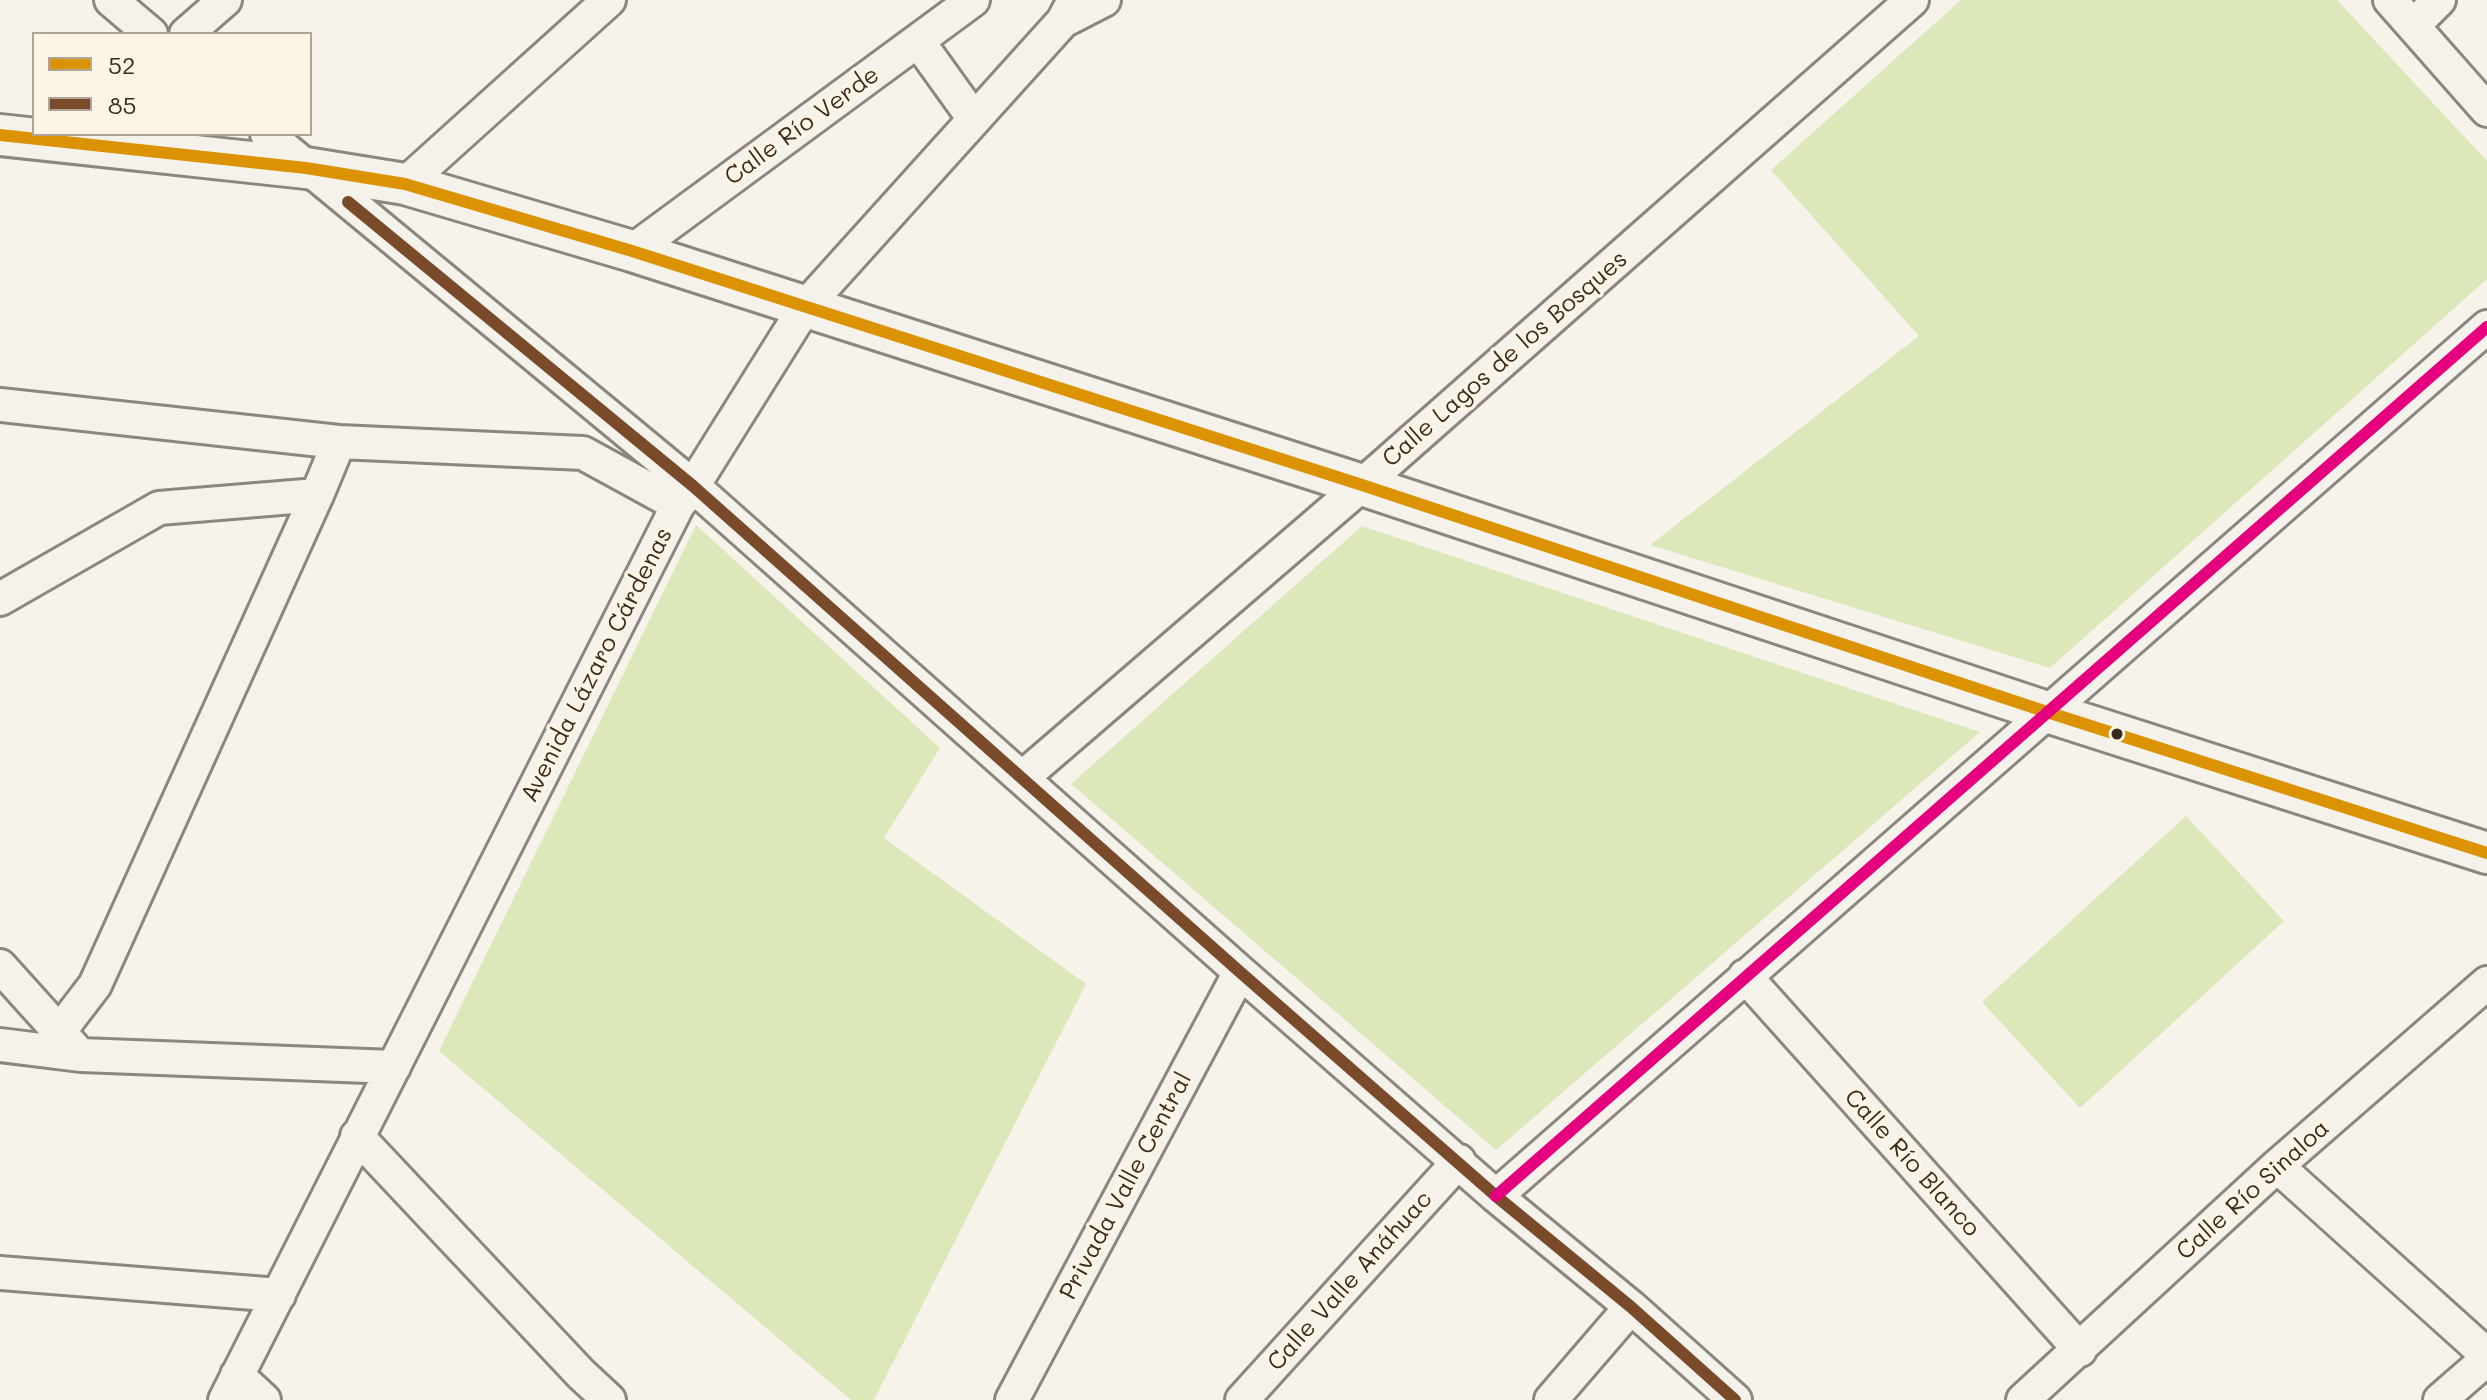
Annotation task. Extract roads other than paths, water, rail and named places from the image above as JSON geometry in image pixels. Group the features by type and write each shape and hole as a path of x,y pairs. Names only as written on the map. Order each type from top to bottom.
{"street":[{"path":"111,0 149,32"},
{"path":"188,32 225,0"},
{"path":"405,184 609,0"},
{"name":"Calle Río Verde","path":"632,251 973,0"},
{"path":"1069,11 1104,0"},
{"name":"Calle Lagos de los Bosques","path":"1022,778 1362,485 1912,0"},
{"path":"2390,0 2487,110"},
{"path":"2413,26 2439,0"},
{"name":"Avenida Lázaro Cárdenas","path":"231,1387 686,495 805,307 1069,11"},
{"path":"918,41 974,119"},
{"path":"0,135 306,168 405,184 632,251 1362,485 2047,712 2487,853"},
{"path":"269,136 686,495 1022,778 1496,1196 1631,1307 1735,1400"},
{"path":"1496,1196 2487,327"},
{"path":"0,405 339,442 583,453 686,495"},
{"path":"70,1043 339,442"},
{"path":"0,599 159,508 317,495"},
{"path":"0,966 70,1043"},
{"name":"Privada Valle Central","path":"1012,1400 1240,972"},
{"name":"Calle Río Blanco","path":"1745,976 2080,1350"},
{"name":"Calle Río Sinaloa","path":"2023,1400 2277,1166 2487,983"},
{"path":"0,1045 70,1043 394,1067"},
{"path":"357,1136 573,1387 609,1400"},
{"name":"Calle Valle Anáhuac","path":"1242,1400 1459,1161"},
{"path":"2277,1166 2487,1357 2440,1400"},
{"path":"0,1273 279,1295"},
{"path":"1551,1400 1631,1307"},
{"path":"231,1387 264,1400"}]}
